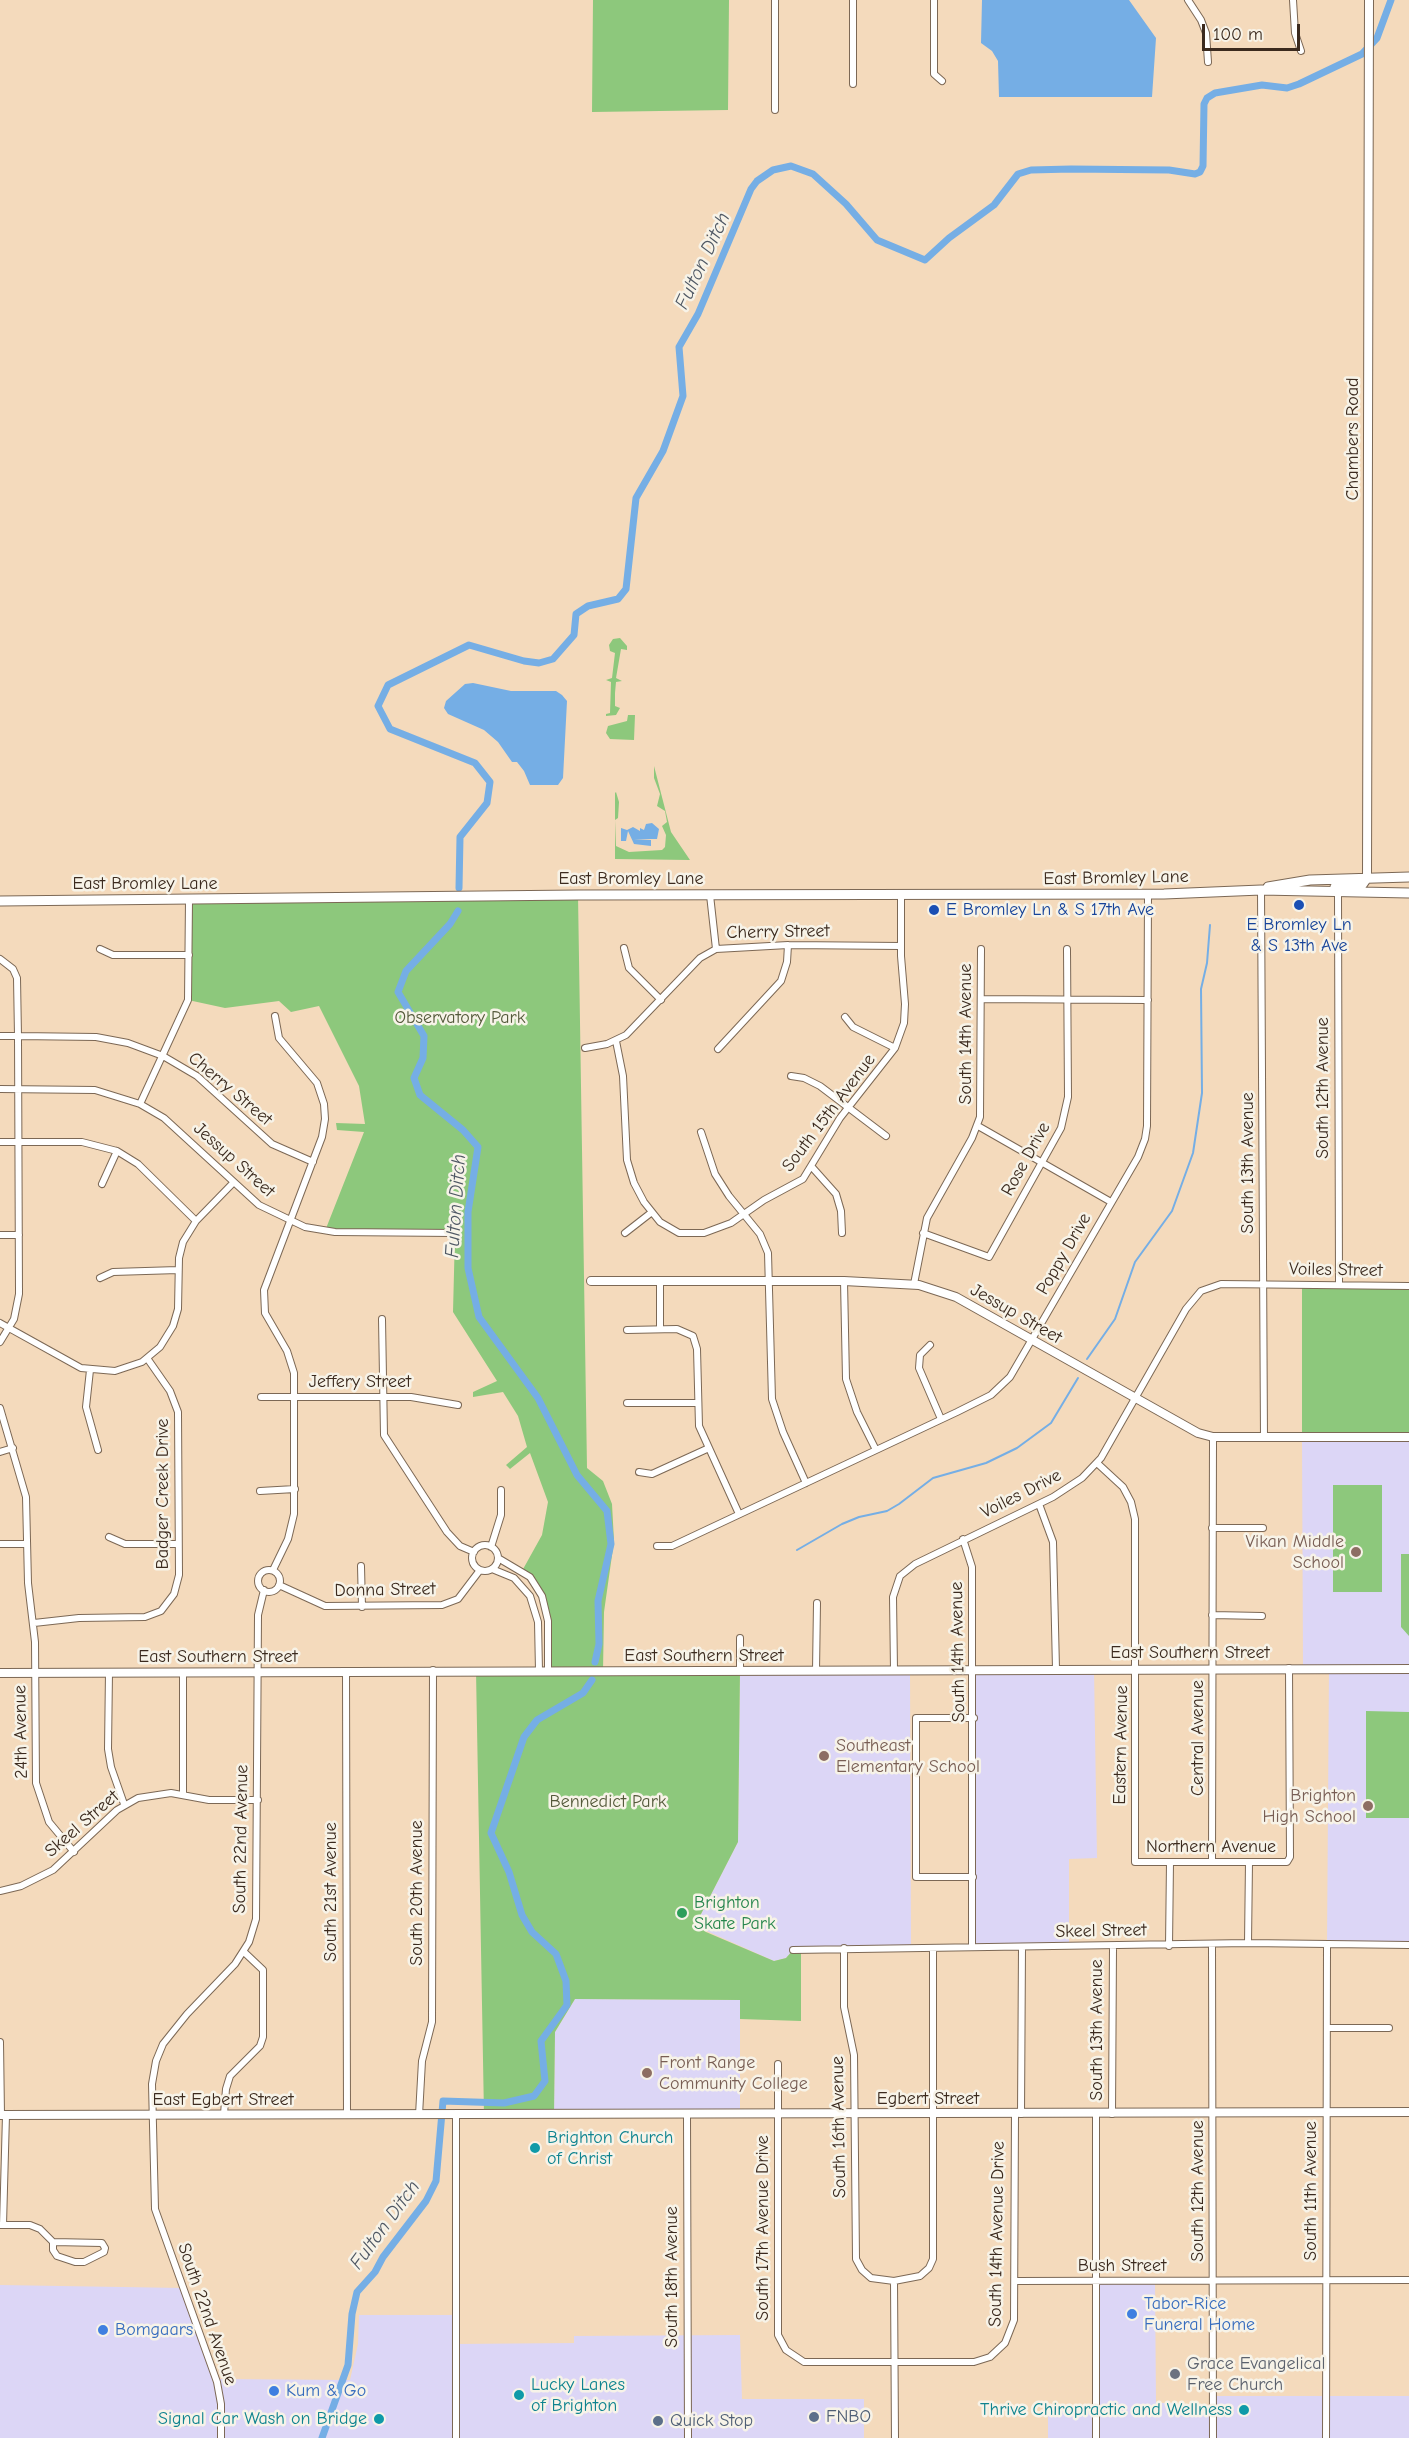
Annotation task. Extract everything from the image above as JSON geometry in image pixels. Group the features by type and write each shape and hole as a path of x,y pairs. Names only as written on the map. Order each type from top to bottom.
{"main road":[{"name":"East Bromley Lane","path":"1261,890 1301,881 1409,877"},
{"path":"1299,891 1360,885 1367,878 1372,888 1387,893"},
{"name":"East Bromley Lane","path":"0,901 1148,894 1261,890 1409,893"}],"street":[{"path":"775,0 775,110"},
{"path":"853,0 853,84"},
{"path":"934,0 934,74 942,81"},
{"path":"1188,0 1206,33 1208,62"},
{"path":"1293,0 1295,33 1301,51"},
{"name":"Chambers Road","path":"1367,878 1369,0"},
{"name":"South 13th Avenue","path":"1261,890 1264,1437"},
{"name":"South 12th Avenue","path":"1338,893 1339,1284"},
{"name":"Poppy Drive","path":"657,1546 672,1546 941,1419 996,1390 1016,1370 1141,1150 1147,1126 1148,894"},
{"path":"710,896 716,949"},
{"name":"South 15th Avenue","path":"616,1041 622,1077 627,1160 634,1183 652,1212 672,1230 696,1235 721,1228 764,1200 796,1184 811,1166 848,1107 895,1048 905,1013 901,896"},
{"path":"140,1104 188,1000 189,900"},
{"path":"718,1049 781,981 787,962 788,945"},
{"name":"Cherry Street","path":"585,1048 616,1041 638,1025 700,958 716,949 788,945 901,946"},
{"path":"624,948 629,968 661,1000"},
{"path":"100,949 113,956 189,956"},
{"name":"South 14th Avenue","path":"914,1284 923,1233 930,1210 978,1126 981,1111 981,949"},
{"name":"Rose Drive","path":"923,1233 989,1257 1061,1128 1066,1109 1067,949"},
{"path":"0,1342 9,1329 18,1303 19,1235 17,978 5,960"},
{"path":"981,999 1148,1000"},
{"path":"273,1570 291,1528 295,1489 294,1396 291,1361 270,1325 263,1301 266,1281 313,1162 323,1130 323,1100 312,1074 279,1038 275,1016"},
{"path":"845,1017 854,1028 895,1048"},
{"name":"Cherry Street","path":"0,1036 96,1037 140,1046 163,1056 197,1076 272,1144 313,1162"},
{"path":"791,1076 804,1078 820,1086 886,1136"},
{"name":"Jessup Street","path":"0,1089 95,1090 140,1104 164,1118 259,1205 290,1222 314,1230 455,1233"},
{"path":"978,1126 1111,1202"},
{"path":"701,1131 715,1174 766,1244 771,1282 772,1399 783,1432 806,1483"},
{"path":"0,1142 82,1142 117,1151 138,1164 196,1221"},
{"path":"102,1184 117,1151"},
{"path":"811,1166 836,1194 841,1212 842,1233"},
{"path":"0,1323 61,1359 90,1370 106,1372 123,1370 147,1358 166,1340 173,1326 178,1309 178,1270 181,1247 196,1221 233,1183"},
{"path":"625,1233 652,1212"},
{"path":"0,1235 19,1235"},
{"path":"100,1278 113,1272 178,1270"},
{"name":"Jessup Street","path":"591,1281 844,1281 914,1284 956,1297 1194,1431 1213,1437 1409,1437"},
{"path":"844,1281 846,1378 857,1412 876,1450"},
{"path":"660,1282 660,1329"},
{"name":"Voiles Street","path":"1263,1284 1409,1286"},
{"name":"Voiles Drive","path":"894,1670 893,1597 897,1581 915,1564 1070,1487 1097,1463 1195,1296 1216,1285 1263,1284"},
{"path":"382,1319 381,1397 384,1435 447,1532 460,1546 474,1552"},
{"path":"627,1330 677,1329 691,1335 697,1349 699,1426 739,1514"},
{"path":"691,1335 697,1330"},
{"path":"930,1345 920,1355 919,1368 941,1419"},
{"name":"Badger Creek Drive","path":"147,1358 170,1390 178,1412 179,1582 167,1606"},
{"path":"90,1370 86,1407 98,1450"},
{"name":"Jeffery Street","path":"261,1397 427,1398 458,1405"},
{"path":"627,1403 697,1403"},
{"name":"24th Avenue","path":"0,1408 26,1497 28,1583 34,1623 35,1772 39,1798 49,1822 74,1852"},
{"name":"Central Avenue","path":"1212,1862 1213,1437"},
{"path":"0,1452 13,1448"},
{"path":"639,1472 652,1474 709,1448"},
{"name":"Eastern Avenue","path":"1097,1463 1123,1487 1134,1510 1137,1668 1135,1862"},
{"path":"260,1491 295,1489"},
{"path":"501,1490 501,1515 491,1547 498,1558 530,1578 542,1596 548,1621 548,1671"},
{"path":"1039,1504 1053,1542 1056,1670"},
{"path":"1212,1528 1263,1528"},
{"path":"109,1537 125,1544 178,1544"},
{"name":"South 14th Avenue","path":"963,1539 972,1567 974,1670 972,1946"},
{"path":"0,1544 27,1544"},
{"path":"491,1547 480,1546 474,1552 472,1560 480,1570 492,1569 514,1578 530,1596 538,1622 538,1671"},
{"path":"492,1569 498,1558"},
{"path":"362,1566 362,1607"},
{"path":"273,1570 279,1576 279,1585 273,1591 264,1590 258,1583 259,1576 264,1571 273,1570"},
{"name":"Donna Street","path":"279,1585 325,1606 442,1605 458,1599 480,1570"},
{"name":"South 22nd Avenue","path":"220,2438 221,2404 217,2382 155,2209 153,2072 163,2044 244,1952 253,1931 257,1910 258,1615 264,1590"},
{"path":"816,1671 817,1603"},
{"path":"34,1623 79,1618 140,1618 155,1614 167,1606 172,1612"},
{"path":"1212,1615 1262,1616"},
{"path":"740,1638 740,1671"},
{"name":"East Southern Street","path":"0,1673 1056,1670 1213,1667 1409,1669"},
{"name":"Northern Avenue","path":"1135,1862 1287,1862 1290,1857 1289,1668"},
{"name":"South 20th Avenue","path":"419,2115 421,2069 432,2022 433,1670"},
{"name":"South 21st Avenue","path":"346,1671 347,2114"},
{"path":"109,1672 110,1761 124,1804"},
{"path":"183,1672 183,1795"},
{"path":"974,1718 916,1718 916,1877 974,1877"},
{"name":"Skeel Street","path":"0,1891 38,1879 74,1852 124,1804 151,1794 183,1795 208,1800 258,1800"},
{"path":"1169,1946 1170,1862"},
{"path":"1248,1943 1250,1862"},
{"name":"Skeel Street","path":"793,1950 972,1946 1113,1947 1248,1943 1409,1945"},
{"name":"South 11th Avenue","path":"1326,2438 1327,1944"},
{"name":"South 12th Avenue","path":"1212,1945 1213,2438"},
{"name":"South 14th Avenue Drive","path":"894,2363 974,2362 996,2353 1008,2339 1014,2325 1022,1947"},
{"name":"South 13th Avenue","path":"1112,2114 1113,1947"},
{"name":"South 16th Avenue","path":"844,1948 844,2007 854,2055 856,2259 862,2270 871,2278 894,2281"},
{"path":"895,2438 894,2281 920,2276 929,2268 933,2259 935,2115 933,1948"},
{"path":"224,2114 226,2089 230,2076 260,2046 263,2037 263,1970 244,1952"},
{"path":"1327,2028 1389,2028"},
{"path":"0,2042 1,2225 36,2227 53,2242 102,2243 105,2248 104,2252 84,2262 75,2262 57,2256 53,2250 53,2242"},
{"name":"South 17th Avenue Drive","path":"778,2064 777,2318 780,2341 791,2355 804,2362 894,2363"},
{"name":"Egbert Street","path":"447,2115 1409,2112"},
{"name":"South 13th Avenue","path":"1096,2114 1096,2438"},
{"name":"East Egbert Street","path":"2,2115 447,2115"},
{"path":"456,2115 456,2438"},
{"name":"South 18th Avenue","path":"687,2116 688,2438"},
{"name":"Bush Street","path":"1015,2281 1409,2280"}],"shaded area":[{"path":"1302,1436 1409,1437 1409,1945 1327,1944 1329,1668 1303,1668"},
{"path":"1094,1669 1097,1858 1069,1859 1069,1947 972,1946 974,1670"},
{"name":"Southeast Elementary School","path":"910,1670 911,1948 793,1950 786,1958 774,1961 700,1928 698,1920 738,1842 740,1671"},
{"name":"Front Range Community College","path":"575,1999 740,2000 740,2115 554,2115 555,2032"},
{"path":"1096,2280 1155,2281 1156,2403 1174,2403 1174,2411 1212,2410 1213,2396 1409,2396 1409,2438 1048,2438 1048,2409 1096,2410"},
{"path":"0,2285 183,2288 216,2379 350,2380 358,2344 359,2315 456,2315 456,2344 574,2343 574,2336 740,2335 742,2399 864,2399 864,2438 0,2438"}],"green space":[{"path":"593,0 729,0 728,110 592,112"},
{"path":"620,638 627,646 627,650 621,649 616,678 622,681 616,682 615,693 615,706 620,708 616,715 606,716 610,713 611,682 606,680 612,678 615,653 610,651 609,645 613,639"},
{"path":"628,715 635,715 634,740 610,739 606,733 608,726 627,721"},
{"path":"654,766 671,832 690,860 615,859 615,820 616,846 629,852 662,850 665,847 666,835 662,826 667,822 665,811 657,806 660,794 654,778"},
{"path":"616,792 619,802 618,818 615,820"},
{"path":"578,895 587,1468 603,1481 612,1504 614,1541 604,1612 603,1671 740,1671 738,1842 698,1924 706,1932 774,1961 786,1958 793,1950 801,1949 801,2021 740,2019 740,2000 575,1999 555,2032 554,2115 484,2115 476,1671 548,1671 548,1621 542,1596 522,1571 542,1535 548,1502 530,1453 510,1469 506,1465 527,1447 518,1416 503,1392 473,1397 473,1392 497,1381 453,1312 455,1233 325,1231 364,1132 337,1130 336,1123 365,1124 359,1086 319,1006 291,1012 279,1001 225,1008 188,1000 189,900"},
{"path":"1302,1284 1409,1286 1409,1437 1302,1436"},
{"path":"1333,1485 1382,1485 1382,1592 1333,1592"},
{"path":"1401,1554 1409,1554 1409,1636 1401,1627"},
{"path":"1366,1711 1409,1712 1409,1818 1366,1818"}],"water":[{"path":"982,0 1129,0 1156,38 1152,97 999,97 998,61 992,51 981,43"},
{"path":"473,683 511,691 556,691 567,701 563,778 558,785 530,785 524,771 517,762 512,762 498,742 484,730 448,714 444,708 446,701 465,684"},
{"path":"652,823 659,829 657,839 634,839 651,840 651,846 634,844 628,831 626,841 621,841 621,828 627,830 633,827 640,831 640,828 644,830 646,824"}],"waterway":[{"name":"Fulton Ditch","path":"459,888 460,837 487,803 490,782 475,763 390,729 378,706 388,685 469,645 524,661 539,663 553,659 574,635 576,614 588,606 618,599 626,589 636,498 663,451 683,396 679,347 698,314 751,189 757,181 773,170 791,166 813,174 846,204 877,240 925,260 949,238 994,205 1018,174 1031,170 1071,169 1169,170 1195,174 1200,172 1203,166 1204,104 1207,98 1215,93 1262,85 1287,88 1362,54 1377,38 1391,0"},
{"name":"Fulton Ditch","path":"458,911 450,924 406,971 398,992 424,1036 423,1058 414,1078 420,1095 463,1130 478,1147 468,1212 468,1268 479,1317 538,1398 577,1475 607,1511 611,1544 598,1601 599,1644 595,1662"},
{"path":"1087,1359 1115,1319 1135,1262 1172,1211 1193,1153 1202,1093 1201,989 1207,963 1210,925"},
{"path":"797,1550 842,1524 859,1517 887,1511 933,1478 986,1463 1017,1448 1051,1423 1078,1378"},
{"name":"Fulton Ditch","path":"322,2438 348,2365 352,2314 357,2292 375,2272 383,2257 426,2201 436,2181 443,2101 504,2103 534,2096 545,2081 541,2041 567,2005 566,1981 556,1954 532,1932 522,1915 509,1872 491,1833 524,1737 537,1720 583,1693 592,1680"}],"place":[{"name":"E Bromley Ln & S 13th Ave","path":"1299,905"},
{"name":"E Bromley Ln & S 17th Ave","path":"934,910"},
{"name":"Vikan Middle School","path":"1356,1552"},
{"name":"Southeast Elementary School","path":"824,1756"},
{"name":"Brighton High School","path":"1368,1806"},
{"name":"Brighton Skate Park","path":"682,1913"},
{"name":"Front Range Community College","path":"647,2073"},
{"name":"Brighton Church of Christ","path":"535,2148"},
{"name":"Tabor-Rice Funeral Home","path":"1132,2314"},
{"name":"Bomgaars","path":"103,2330"},
{"name":"Grace Evangelical Free Church","path":"1175,2374"},
{"name":"Kum & Go","path":"274,2391"},
{"name":"Lucky Lanes of Brighton","path":"519,2395"},
{"name":"Thrive Chiropractic and Wellness","path":"1244,2410"},
{"name":"FNBO","path":"814,2417"},
{"name":"Signal Car Wash on Bridge","path":"379,2419"},
{"name":"Quick Stop","path":"658,2421"}],"park label":[{"name":"Observatory Park","path":"460,1018"},
{"name":"Bennedict Park","path":"608,1802"}]}
